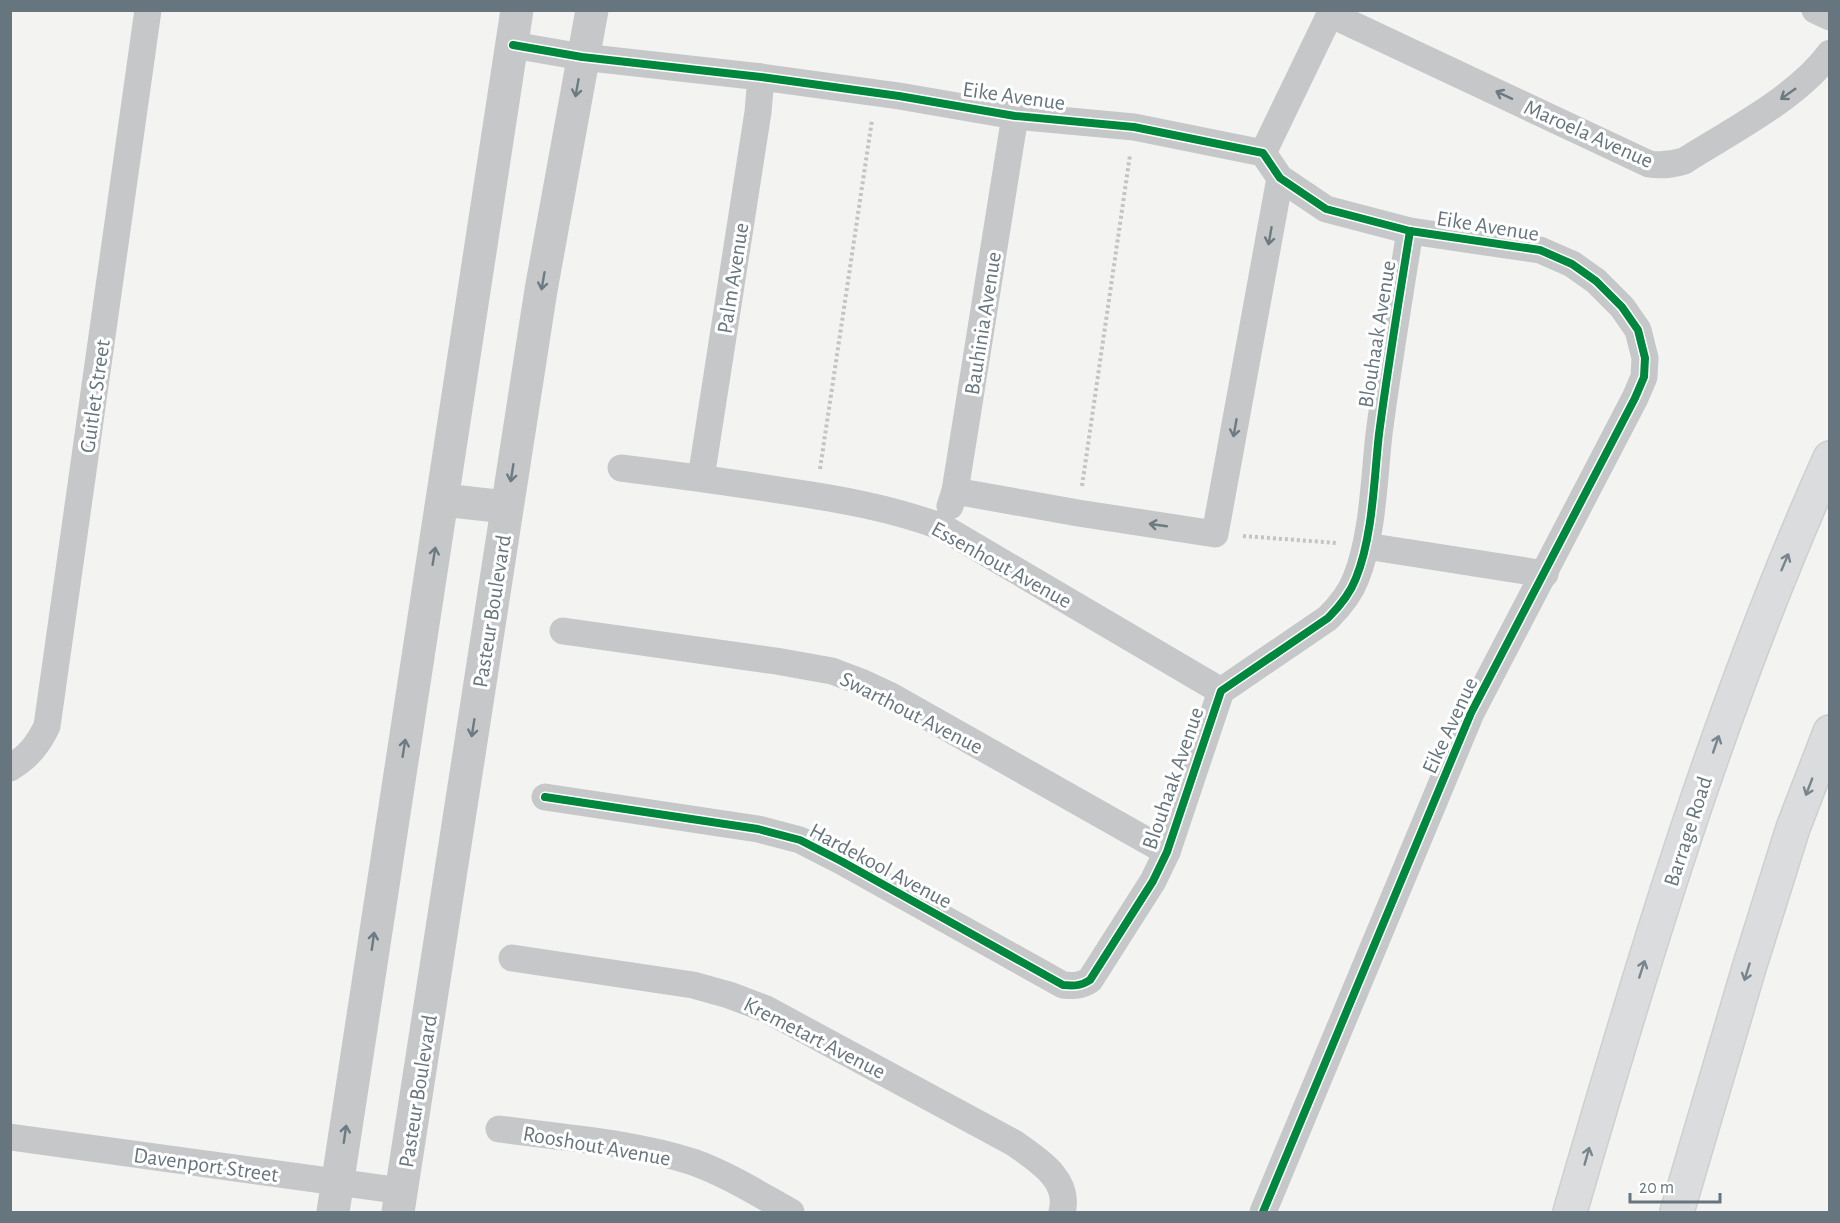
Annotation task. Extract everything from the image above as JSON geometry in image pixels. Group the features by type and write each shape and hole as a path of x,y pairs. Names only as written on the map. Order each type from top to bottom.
{"main road":[{"name":"Barrage Road","path":"1570,1212 1629,1011 1700,791 1754,636 1830,458"},
{"path":"1677,1212 1789,839 1830,732"}],"street":[{"name":"Guitlet Street","path":"10,768 24,759 37,746 47,726 148,10"},
{"path":"335,1197 517,10"},
{"name":"Pasteur Boulevard","path":"400,1202 541,290 592,10"},
{"path":"1815,10 1830,17"},
{"name":"Maroela Avenue","path":"1263,153 1331,12 1649,164 1659,166 1669,166 1684,161 1775,103 1804,83 1830,53"},
{"name":"Eike Avenue","path":"513,45 582,57 761,77 876,93 1014,116 1134,127 1263,153 1280,178 1326,209 1410,231 1540,250 1572,264 1596,280 1622,307 1638,330 1645,358 1644,377 1545,574 1471,713 1263,1212"},
{"name":"Palm Avenue","path":"701,478 758,112 761,77"},
{"name":"Bauhinia Avenue","path":"942,527 955,491 1014,116"},
{"path":"955,491 1215,534 1280,178"},
{"name":"Blouhaak Avenue","path":"1046,976 1064,985 1075,986 1090,980 1153,881 1167,852 1221,691 1328,618 1350,592 1366,546 1387,369 1410,231"},
{"name":"Essenhout Avenue","path":"621,468 701,478 870,505 942,527 1221,691"},
{"path":"443,500 507,507"},
{"path":"1366,546 1545,574"},
{"name":"Swarthout Avenue","path":"563,631 776,661 842,675 891,696 1167,852"},
{"name":"Hardekool Avenue","path":"545,797 758,829 800,840 1046,976"},
{"name":"Kremetart Avenue","path":"512,958 693,985 766,1009 1014,1143 1043,1164 1057,1180 1064,1204 1062,1212"},
{"name":"Rooshout Avenue","path":"499,1129 649,1150 672,1156 695,1163 741,1184 791,1212"},
{"name":"Davenport Street","path":"10,1137 335,1197 400,1202"}],"path":[{"path":"816,496 876,93"},
{"path":"1078,513 1134,127"},
{"path":"1215,534 1366,546"}],"cycle path":[{"path":"513,45 582,57 761,77 899,96 1015,116 1134,127 1263,153 1280,178 1326,209 1410,231 1540,250 1572,264 1596,281 1622,307 1638,330 1645,358 1644,377 1471,713 1263,1212"},
{"path":"545,797 758,829 800,840 1063,985 1077,985 1090,980 1153,881 1167,852 1221,691 1328,618 1354,584 1362,562 1369,526 1382,409 1410,231"}]}
